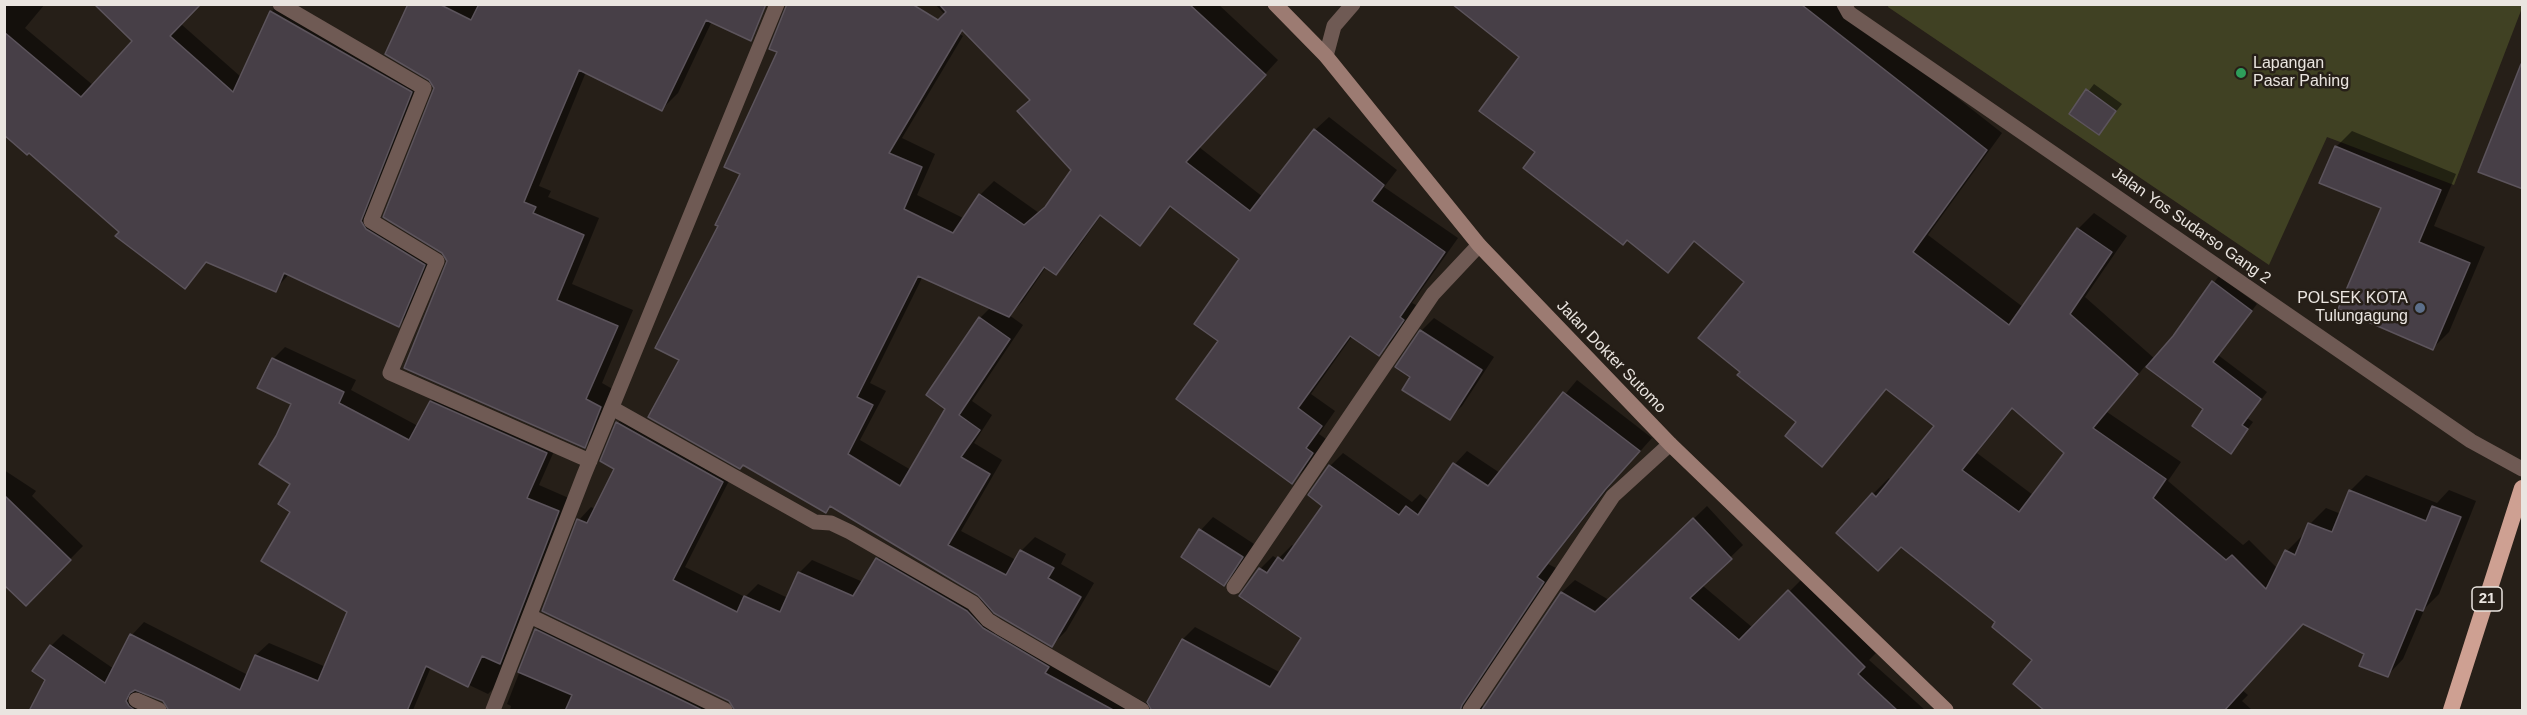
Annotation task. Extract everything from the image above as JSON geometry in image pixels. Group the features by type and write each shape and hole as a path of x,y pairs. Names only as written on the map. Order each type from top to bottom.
{"highway":[{"name":"21","path":"2451,711 2523,488"}],"main road":[{"name":"Jalan Dokter Sutomo","path":"1275,4 1326,56 1479,245 1670,444 1946,711"}],"street":[{"path":"280,4 424,88 371,221 436,261 390,374 590,461"},
{"path":"493,711 590,461 777,4"},
{"path":"1326,56 1334,26 1353,4"},
{"name":"Jalan Yos Sudarso Gang 2","path":"1844,4 1849,13 2462,434 2523,469"},
{"path":"1234,587 1433,294 1479,245"},
{"path":"612,408 815,522 831,523 850,532 973,603 988,620 999,627 1143,711"},
{"path":"1470,711 1613,496 1670,444"},
{"path":"530,616 725,711"},
{"path":"136,700 159,711"}],"green space":[{"name":"Lapangan Pasar Pahing","path":"1889,4 2522,5 2522,8 2454,185 2327,137 2269,265 1888,7"}],"building":[{"path":"94,4 201,4 170,36 233,92 270,11 412,92 361,221 366,229 425,265 399,327 284,273 276,292 206,262 185,289 115,236 119,232 29,153 27,155 4,135 4,32 81,97 132,41"},
{"path":"408,4 439,4 471,20 479,4 766,4 751,41 706,20 662,111 579,70 524,202 536,207 533,213 584,235 557,300 618,326 586,399 601,407 585,448 404,368 447,261 442,253 383,217 434,88 429,80 385,54"},
{"path":"787,4 912,4 938,20 946,12 939,4 1189,4 1266,75 1186,162 1250,211 1314,129 1384,185 1372,201 1445,252 1400,317 1404,320 1379,356 1350,336 1298,408 1322,426 1306,448 1313,453 1292,484 1176,399 1218,341 1194,324 1239,259 1170,206 1140,246 1100,215 1056,275 1044,267 1009,317 918,276 857,397 873,405 848,454 900,486 945,409 926,395 979,317 1010,339 959,415 980,430 961,457 990,474 948,545 1006,575 1020,550 1054,568 1048,578 1081,597 1052,647 994,613 978,595 830,506 826,513 743,465 740,469 648,417 679,360 655,348 718,226 715,225 740,174 724,167 777,52 769,49","holes":["962,30 1030,100 1017,111 1071,170 1045,207 1024,225 979,194 953,233 904,209 922,167 889,153"]},
{"path":"1452,4 1802,5 1987,150 1913,252 2009,325 2077,228 2112,252 2070,314 2138,374 2093,428 2166,479 2153,498 2226,560 2232,555 2266,589 2285,550 2295,555 2308,523 2332,532 2349,490 2426,521 2432,506 2461,517 2423,611 2416,609 2388,677 2359,666 2364,654 2303,624 2224,711 2045,711 2013,684 2032,660 1992,627 1995,622 1901,547 1878,571 1836,533 1872,493 1876,497 1934,426 1886,389 1822,467 1785,436 1796,422 1737,375 1740,372 1698,338 1744,282 1694,241 1668,273 1627,240 1623,245 1523,168 1535,152 1479,111 1519,57","holes":["2012,408 2064,453 2019,512 1962,470"]},
{"path":"2521,64 2523,64 2523,189 2478,172"},
{"path":"2086,89 2116,111 2099,135 2069,114"},
{"path":"2335,146 2441,190 2419,242 2470,263 2433,350 2338,309 2381,208 2319,183"},
{"path":"2212,281 2252,311 2213,362 2261,399 2242,425 2248,429 2231,454 2192,426 2203,409 2146,367 2173,336"},
{"path":"1420,330 1482,370 1450,420 1402,390 1410,377 1395,367"},
{"path":"272,358 344,392 339,403 409,440 430,401 547,453 527,498 559,511 500,664 482,656 468,687 426,666 407,711 169,711 163,701 135,690 130,693 126,701 136,711 29,711 45,680 32,671 50,645 105,683 130,634 240,690 255,655 318,681 347,612 261,561 290,512 278,504 290,484 259,464 276,436 291,404 257,388"},
{"path":"1563,392 1640,451 1605,490 1537,577 1544,582 1460,711 1152,711 1147,702 1182,639 1270,687 1301,638 1239,596 1259,568 1267,573 1278,557 1283,561 1322,506 1308,495 1329,465 1399,515 1406,506 1418,515 1453,463 1488,486"},
{"path":"616,422 723,482 673,580 737,612 744,596 780,612 798,572 853,596 876,558 967,611 983,628 1049,667 1045,673 1115,711 735,711 729,701 542,611 577,519 587,523 614,469 600,461"},
{"path":"4,495 71,560 26,606 4,585"},
{"path":"1693,518 1732,559 1690,598 1739,640 1788,590 1865,667 1858,674 1898,711 1481,711 1561,592 1595,612"},
{"path":"1199,529 1243,557 1224,586 1181,557"},
{"path":"535,629 704,711 565,711 572,695 518,672"}],"place":[{"name":"Lapangan Pasar Pahing","path":"2241,73"},
{"name":"POLSEK KOTA Tulungagung","path":"2420,308"}]}
